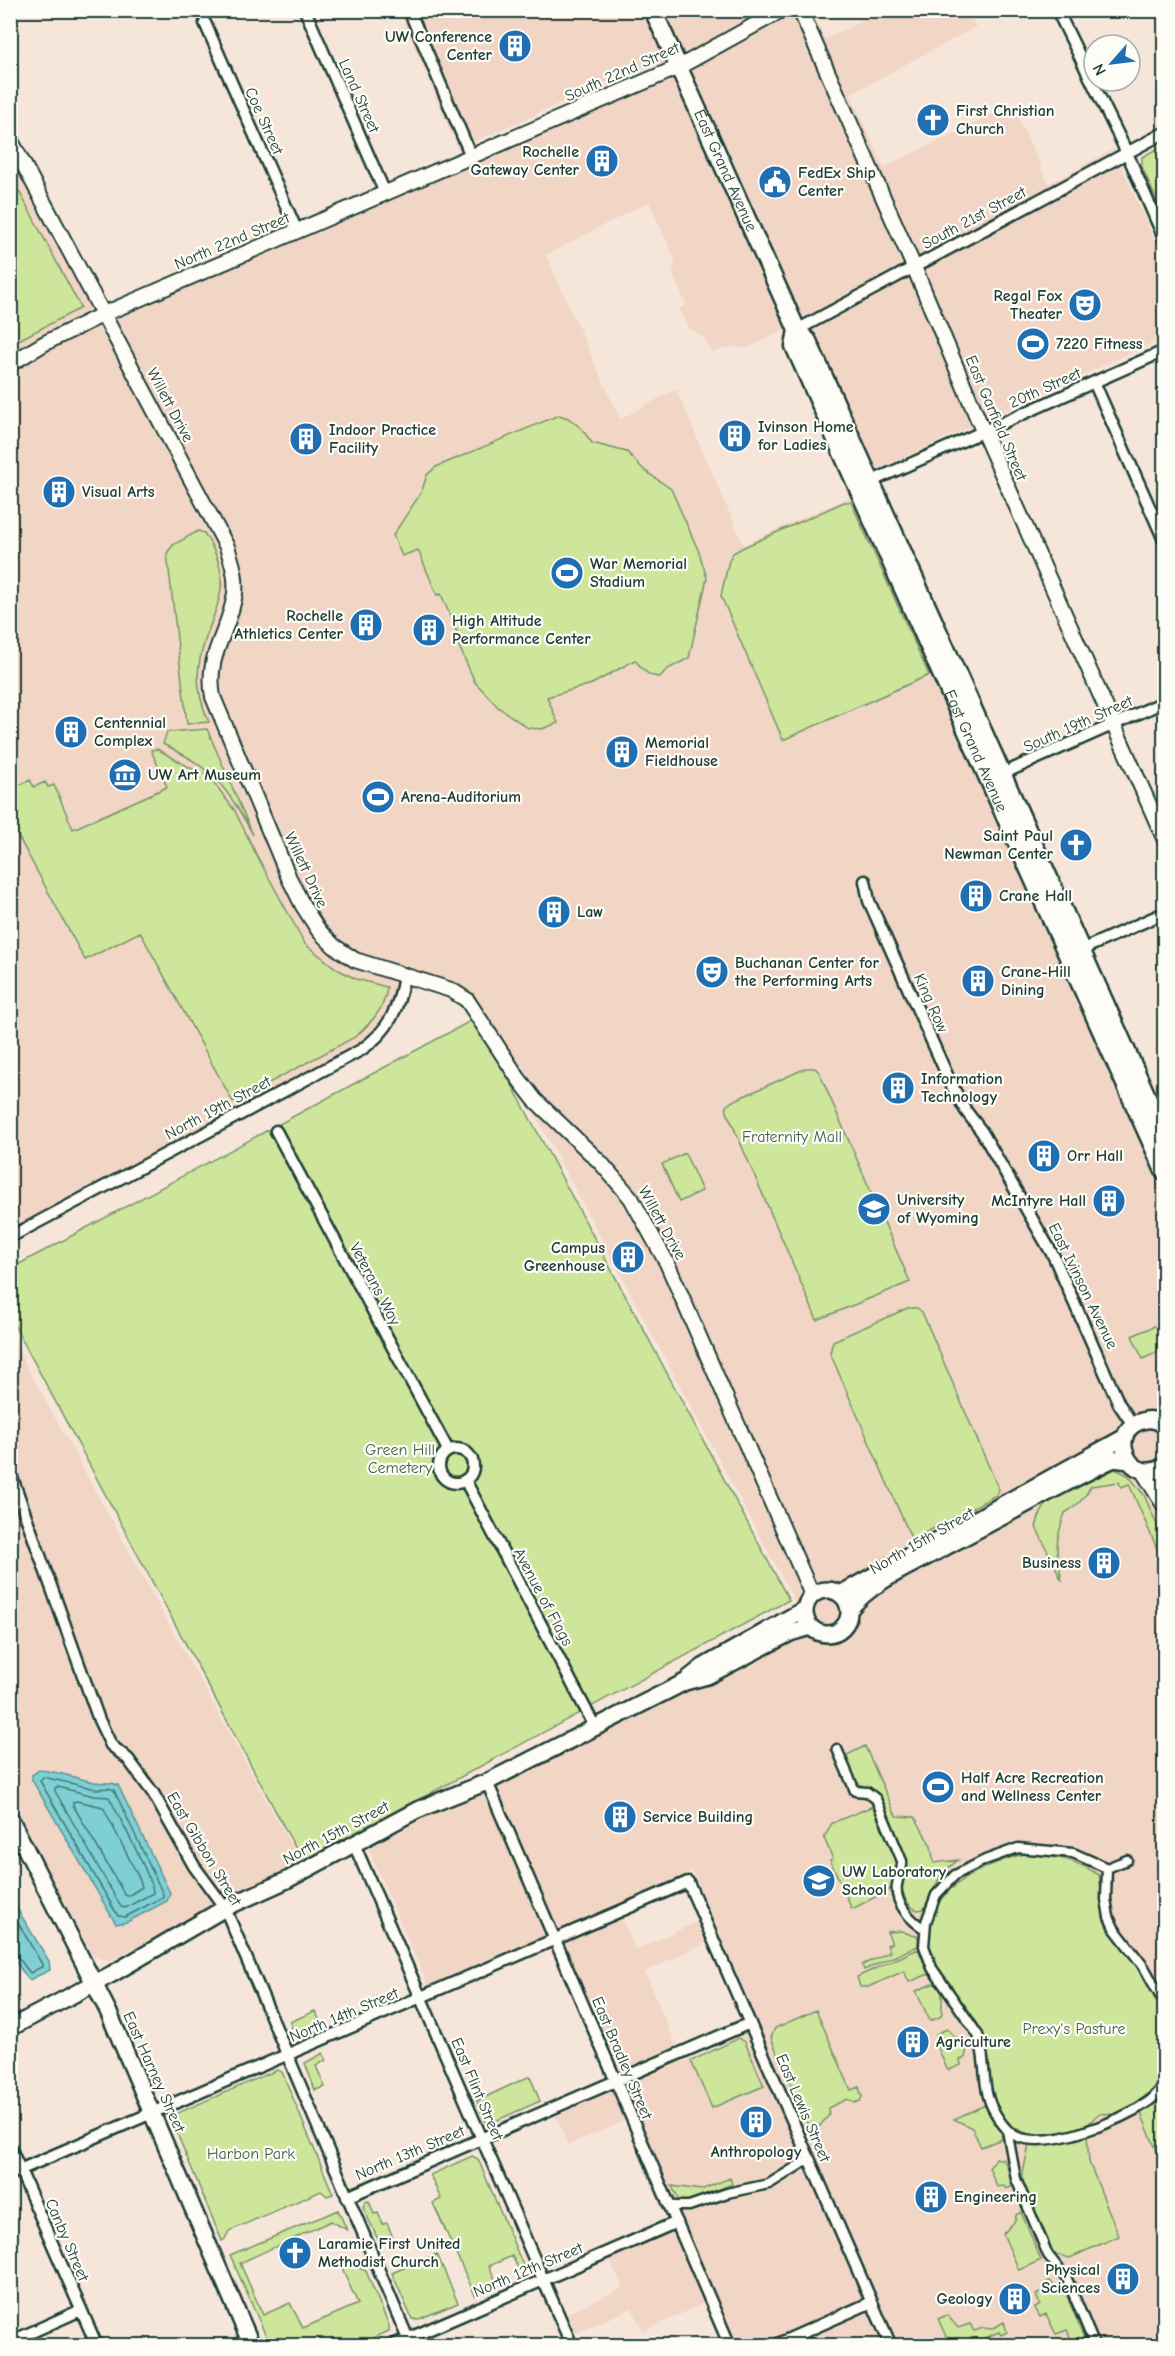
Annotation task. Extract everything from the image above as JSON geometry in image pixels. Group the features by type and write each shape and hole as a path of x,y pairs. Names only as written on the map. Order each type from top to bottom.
{"main road":[{"name":"East Grand Avenue","path":"653,10 797,330 808,341 1083,949 1160,1112 1164,1134"},
{"name":"East Grand Avenue","path":"797,330 794,346 1164,1171"},
{"path":"1014,1504 1129,1431 1150,1420 1164,1425"},
{"path":"1129,1431 1125,1453 1129,1461 1142,1470 1155,1471 1164,1467"},
{"path":"1014,1504 1103,1464 1114,1460 1129,1461"},
{"name":"North 15th Street","path":"812,1595 825,1589 840,1594 1014,1504"},
{"name":"North 15th Street","path":"10,2028 95,1983 225,1908 287,1880 417,1810 487,1782 595,1726 685,1682 707,1676 789,1633 811,1627 820,1633 835,1633 847,1623 849,1610 860,1598 1014,1504"},
{"path":"840,1594 847,1602 849,1610"},
{"path":"811,1627 806,1618 805,1609 812,1595"},
{"name":"North 15th Street","path":"685,1682 703,1667 805,1609"},
{"name":"East Harney Street","path":"10,1818 95,1983 252,2346"}],"street":[{"name":"Land Street","path":"305,10 385,193"},
{"path":"409,10 471,156"},
{"name":"South 22nd Street","path":"471,156 679,67 782,10"},
{"name":"East Garfield Street","path":"800,10 914,267 983,431 1164,838"},
{"path":"1057,10 1127,153 1164,238"},
{"name":"Coe Street","path":"205,23 297,231"},
{"name":"South 21st Street","path":"797,330 1164,133"},
{"name":"Willett Drive","path":"10,139 104,314 232,562 235,577 234,600 214,654 211,684 218,710 289,878 314,923 334,946 355,960 451,990 467,1000 535,1100 601,1163 631,1198 667,1263 812,1595"},
{"name":"North 22nd Street","path":"10,364 104,314 471,156"},
{"name":"20th Street","path":"872,481 1164,351"},
{"path":"1094,382 1164,540"},
{"name":"South 19th Street","path":"1004,773 1164,702"},
{"name":"King Row","path":"865,881 869,901 952,1086 966,1111 982,1132"},
{"path":"1083,949 1164,913"},
{"name":"North 19th Street","path":"10,1237 361,1050 379,1036 394,1014 401,994 404,974"},
{"name":"Veterans Way","path":"276,1131 448,1450"},
{"name":"East Ivinson Avenue","path":"982,1132 1054,1257 1129,1431"},
{"path":"458,1449 468,1453 471,1457 473,1467 465,1480 450,1482 442,1476 439,1462 448,1450 458,1449"},
{"path":"1164,1467 1162,1478 1164,1485"},
{"path":"1142,1470 1164,1505"},
{"name":"East Gibbon Street","path":"10,1472 99,1720 111,1745 128,1760 153,1793 202,1879 225,1908 410,2342"},
{"name":"Avenue of Flags","path":"465,1480 595,1726"},
{"path":"837,1749 855,1791 867,1792 876,1799 902,1861 903,1868 897,1886 898,1894 909,1918 925,1929"},
{"name":"East Bradley Street","path":"487,1782 730,2346"},
{"name":"East Flint Street","path":"354,1844 572,2346"},
{"path":"1095,2346 1067,2279 1050,2259 1026,2205 1014,2172 1007,2130 988,2099 983,2048 978,2035 932,1968 924,1946 925,1929 936,1894 955,1875 985,1860 1018,1848 1073,1853 1107,1868 1127,1860"},
{"path":"1107,1868 1106,1899 1114,1928 1144,1967 1164,2003"},
{"name":"North 14th Street","path":"15,2172 688,1882"},
{"name":"East Lewis Street","path":"688,1882 891,2346"},
{"name":"North 13th Street","path":"347,2197 750,2023"},
{"path":"1007,2130 1018,2137 1042,2139 1082,2132 1138,2108 1151,2100 1164,2086"},
{"name":"Canby Street","path":"10,2147 15,2172 97,2346"},
{"path":"670,2205 689,2206 727,2193 769,2184 809,2158"},
{"name":"North 12th Street","path":"391,2346 410,2342 543,2280 677,2222"},
{"path":"773,2346 872,2302"},
{"path":"10,2342 81,2310"},
{"path":"1159,2346 1164,2343"}],"shaded area":[{"name":"University of Wyoming","path":"399,11 812,11 825,39 881,11 980,11 971,16 976,27 850,94 884,167 1012,105 1049,184 1114,149 1164,262 1164,338 876,470 809,318 746,349 734,347 712,352 705,339 688,327 678,309 686,304 672,274 675,260 649,202 546,255 620,419 676,389 743,544 852,496 1164,1195 1164,2345 721,2345 703,2304 643,2331 632,2308 576,2333 567,2313 623,2288 609,2258 671,2230 625,2121 568,2145 556,2116 612,2091 545,1936 428,1986 368,1849 423,1818 488,1792 614,1727 804,1619 538,1120 467,1000 404,975 401,994 372,1042 11,1227 10,139 104,314 664,73 657,60 458,149","holes":["692,1871 712,1915 635,1950 617,1905","720,1936 761,2029 683,2062 645,1972"]},
{"path":"10,1336 300,1861 110,1961 93,1956 11,1802"}],"green space":[{"path":"1164,145 1164,217 1142,167 1142,157"},
{"path":"10,174 81,308 11,344 10,344"},
{"name":"War Memorial Stadium","path":"559,415 568,418 581,428 592,443 627,452 644,470 671,489 699,552 707,578 689,658 666,670 660,677 648,674 635,660 592,684 547,697 558,723 542,729 528,728 498,707 475,682 458,644 461,642 441,594 437,595 418,550 402,556 393,535 421,493 427,475 436,467"},
{"path":"844,502 851,502 929,675 783,740 721,596 729,560 733,553 742,548"},
{"path":"198,531 204,533 215,552 220,568 221,583 220,597 205,641 198,675 199,691 209,722 187,724 167,553 173,545"},
{"path":"207,729 253,835 235,804 217,780 194,761 163,744 167,732"},
{"path":"157,749 196,771 198,769 212,780 235,811 305,944 337,969 356,979 387,987 380,1009 355,1037 233,1102 140,932 85,960 11,823 11,789 30,780 34,787 45,782 48,787 54,785 73,829 167,787 151,750"},
{"name":"Green Hill Cemetery","path":"476,1018 789,1600 303,1862 11,1319 10,1269"},
{"name":"Fraternity Mall","path":"806,1068 815,1068 819,1072 910,1282 817,1320 726,1106"},
{"path":"685,1153 702,1191 679,1202 662,1164"},
{"path":"908,1308 917,1308 922,1312 999,1490 996,1495 912,1540 830,1353 833,1341"},
{"path":"1164,1322 1164,1349 1143,1359 1132,1336"},
{"path":"1115,1469 1128,1475 1144,1495 1164,1541 1164,1565 1129,1484 1121,1487 1119,1482 1091,1486 1080,1502 1065,1513 1061,1524 1057,1547 1062,1581 1036,1527 1039,1517 1047,1502"},
{"path":"865,1746 896,1816 915,1817 931,1846 934,1863 958,1860 942,1873 924,1909 917,1910 911,1907 905,1898 901,1886 907,1863 879,1799 870,1789 857,1783 843,1757"},
{"path":"873,1806 898,1865 893,1888 852,1909 830,1860 833,1859 824,1838 832,1823"},
{"name":"Prexy's Pasture","path":"1028,1853 1065,1859 1099,1875 1109,1928 1155,1991 1164,2012 1163,2081 1127,2109 1114,2114 1098,2115 1088,2124 1063,2135 1038,2136 1027,2133 1016,2128 998,2110 991,2092 981,2031 971,2013 940,1972 928,1941 929,1921 937,1904 951,1889 988,1866"},
{"path":"902,1931 918,1936 918,1946 864,1970 862,1965 890,1952 887,1945 892,1943 887,1932"},
{"path":"918,1949 929,1974 909,1982 904,1971 868,1987 860,1987 857,1977"},
{"path":"932,1984 938,1985 942,1991 942,2013 940,2017 930,2021 916,1991"},
{"path":"816,2010 851,2090 859,2087 862,2097 860,2101 854,2103 847,2099 828,2108 829,2115 812,2135 771,2038 775,2028"},
{"path":"315,2011 324,2029 305,2037 302,2030 292,2028 290,2022"},
{"path":"947,2029 967,2048 965,2058 960,2060 961,2065 949,2070 935,2041 938,2039 936,2034"},
{"path":"739,2038 745,2042 764,2086 712,2108 691,2061"},
{"path":"323,2053 326,2060 316,2066 325,2087 315,2090 305,2063"},
{"name":"Harbon Park","path":"277,2070 282,2072 333,2194 327,2196 321,2191 229,2231 222,2241 171,2119 173,2115"},
{"path":"530,2076 540,2101 491,2123 485,2121 477,2101"},
{"path":"1164,2093 1164,2168 1140,2111"},
{"path":"985,2105 1001,2130 1002,2139 981,2147 972,2128 954,2119"},
{"path":"1087,2135 1089,2162 1119,2236 1070,2258 1051,2253 1021,2183 1029,2144"},
{"path":"472,2156 478,2159 525,2270 521,2274 512,2256 489,2266 498,2285 475,2295 433,2203 441,2199 430,2175"},
{"path":"996,2158 1004,2160 1015,2185 1006,2189 1004,2186 997,2187 989,2168"},
{"path":"730,2178 732,2184 681,2205 672,2186 701,2190"},
{"path":"369,2201 374,2214 378,2213 383,2224 387,2223 393,2238 380,2244 363,2207 365,2202"},
{"path":"338,2210 347,2230 331,2221 240,2263 263,2315 290,2303 303,2328 358,2304 339,2262 349,2257 355,2266 366,2271 389,2331 358,2345 270,2345 230,2255"},
{"path":"1021,2212 1041,2260 1019,2270 1003,2234 1015,2221 1016,2215"},
{"path":"437,2254 458,2303 419,2319 412,2319 392,2273"},
{"path":"1050,2281 1055,2287 1062,2284 1087,2345 1073,2345 1067,2330 1056,2334 1046,2314 1040,2317 1035,2308 1040,2305 1036,2295 1045,2291 1043,2284"},
{"path":"947,2315 958,2328 970,2324 974,2331 983,2328 992,2329 1004,2322 1007,2332 1001,2335 999,2332 968,2345 950,2345 938,2319"}],"water":[{"path":"39,1770 118,1785 170,1893 167,1901 127,1922 116,1924 32,1780 32,1775"},
{"path":"10,1897 49,1961 50,1970 29,1980 11,1956"}],"place":[{"name":"UW Conference Center","path":"515,46"},
{"name":"First Christian Church","path":"933,120"},
{"name":"Rochelle Gateway Center","path":"602,161"},
{"name":"FedEx Ship Center","path":"775,182"},
{"name":"Regal Fox Theater","path":"1085,305"},
{"name":"7220 Fitness","path":"1033,344"},
{"name":"Ivinson Home for Ladies","path":"735,436"},
{"name":"Indoor Practice Facility","path":"306,439"},
{"name":"Visual Arts","path":"59,492"},
{"name":"War Memorial Stadium","path":"567,573"},
{"name":"Rochelle Athletics Center","path":"366,625"},
{"name":"High Altitude Performance Center","path":"429,630"},
{"name":"Centennial Complex","path":"71,732"},
{"name":"Memorial Fieldhouse","path":"622,752"},
{"name":"UW Art Museum","path":"125,775"},
{"name":"Arena-Auditorium","path":"378,797"},
{"name":"Saint Paul Newman Center","path":"1076,845"},
{"name":"Crane Hall","path":"976,896"},
{"name":"Law","path":"554,912"},
{"name":"Buchanan Center for the Performing Arts","path":"712,972"},
{"name":"Crane-Hill Dining","path":"978,981"},
{"name":"Information Technology","path":"898,1088"},
{"name":"Orr Hall","path":"1044,1156"},
{"name":"McIntyre Hall","path":"1109,1201"},
{"name":"University of Wyoming","path":"874,1209"},
{"name":"Campus Greenhouse","path":"628,1257"},
{"name":"Business","path":"1104,1563"},
{"name":"Half Acre Recreation and Wellness Center","path":"938,1787"},
{"name":"Service Building","path":"620,1817"},
{"name":"UW Laboratory School","path":"819,1881"},
{"name":"Agriculture","path":"913,2042"},
{"name":"Anthropology","path":"756,2122"},
{"name":"Engineering","path":"931,2197"},
{"name":"Laramie First United Methodist Church","path":"295,2253"},
{"name":"Physical Sciences","path":"1123,2279"},
{"name":"Geology","path":"1015,2299"}]}
